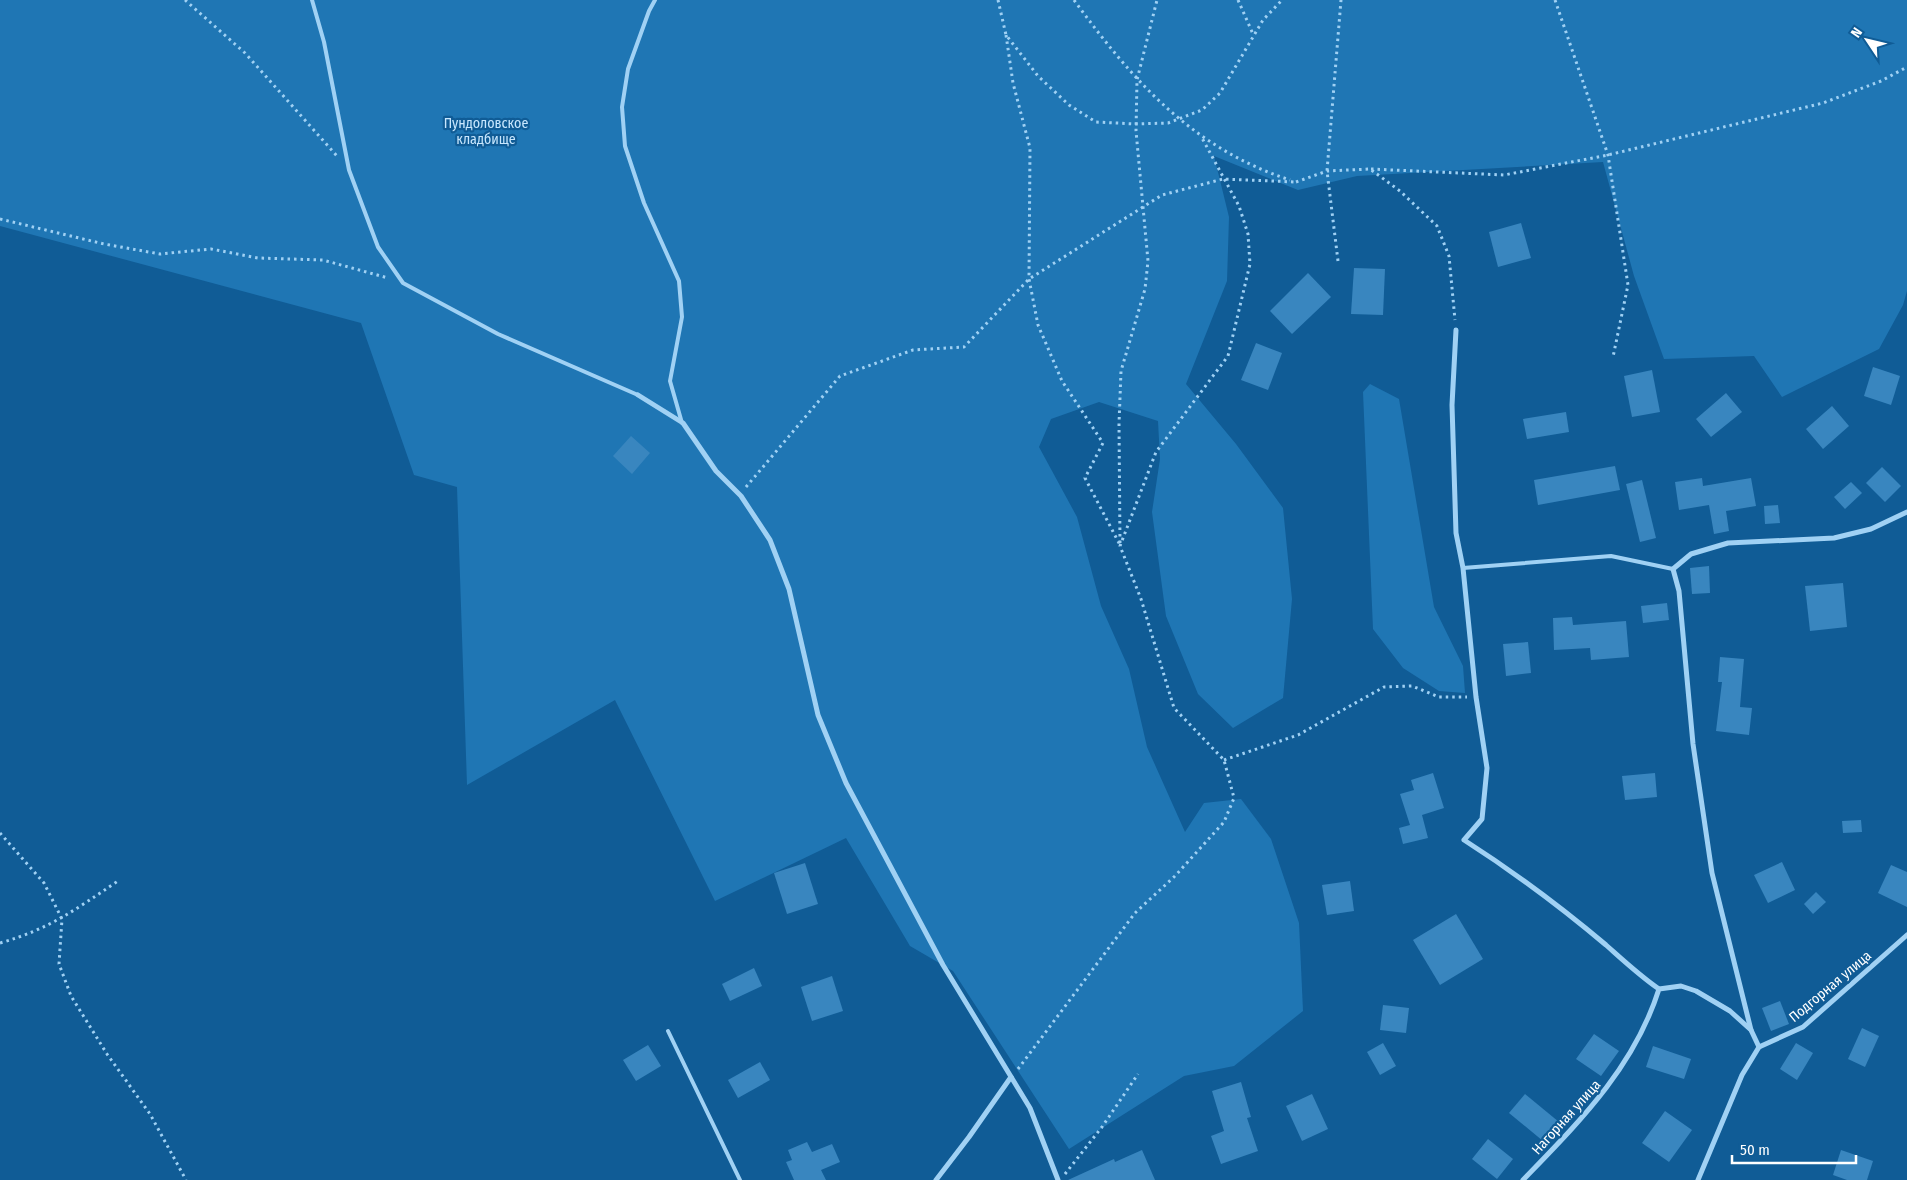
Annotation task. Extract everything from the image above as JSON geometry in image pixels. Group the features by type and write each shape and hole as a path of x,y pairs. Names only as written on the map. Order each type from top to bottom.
{"street":[{"path":"1456,330 1452,405 1455,523 1463,568 1476,697 1487,768 1482,819 1464,840 1512,871 1607,946 1636,974 1659,989 1681,986 1696,991 1730,1011 1751,1030"},
{"path":"638,395 683,423 716,470 741,496 770,540 789,589 818,715 846,783 943,965 1030,1108 1060,1180"},
{"path":"1698,1180 1742,1075 1759,1047 1751,1030 1712,873 1693,744 1679,591 1673,569 1691,554 1728,543 1834,538 1870,529 1907,512"},
{"name":"Подгорная улица","path":"1759,1047 1803,1027 1907,935"},
{"name":"Нагорная улица","path":"1523,1180 1602,1096 1625,1062 1651,1015 1659,989"},
{"path":"936,1180 1011,1077"}],"lane":[{"path":"312,0 324,42 348,170 378,247 404,283 498,334 638,395"},
{"path":"655,0 649,11 628,69 622,107 625,146 644,203 679,281 682,317 670,381 683,423"},
{"path":"1463,568 1611,556 1673,569"},
{"path":"668,1031 740,1180"}],"path":[{"path":"185,0 245,53 348,170"},
{"path":"998,0 1006,35 1013,83 1030,148 1029,279 1038,325 1062,381 1103,443 1085,478 1120,546 1141,599 1174,708 1224,760 1234,798 1224,822 1175,876 1135,913 1011,1077"},
{"path":"1074,0 1110,50 1137,80 1202,138 1259,170 1296,182"},
{"path":"1120,546 1119,424 1121,370 1145,289 1148,261 1136,124 1137,80 1157,0"},
{"path":"1238,0 1253,34"},
{"path":"1006,35 1038,76 1069,104 1096,122 1168,123 1181,120 1202,110 1220,92 1253,34 1282,0"},
{"path":"1338,261 1327,171 1341,0"},
{"path":"1555,0 1608,155 1628,285 1613,357"},
{"path":"741,496 748,483 840,376 913,350 964,347 1029,279 1162,195 1223,179 1296,182 1327,171 1370,169 1504,175 1608,155 1823,103 1881,81 1907,68"},
{"path":"1120,546 1140,489 1156,452 1228,356 1250,264 1248,234 1239,206 1202,138"},
{"path":"1370,169 1400,191 1437,226 1449,256 1456,330"},
{"path":"0,219 104,244 160,254 211,249 258,258 323,260 404,283"},
{"path":"1224,760 1298,735 1384,687 1412,686 1439,697 1476,697"},
{"path":"0,833 44,883 62,919 59,964 71,996 107,1054 150,1114 186,1180"},
{"path":"0,943 32,934 62,919 118,880"},
{"path":"1060,1180 1102,1127 1138,1074"}],"green space":[{"name":"Пундоловское кладбище","path":"0,0 1907,0 1907,291 1903,305 1879,349 1782,397 1754,356 1664,359 1634,276 1603,162 1357,176 1298,190 1214,156 1229,217 1227,281 1186,384 1236,444 1283,508 1292,599 1283,698 1233,728 1198,694 1166,616 1152,512 1160,459 1158,421 1099,402 1051,419 1039,447 1077,517 1101,606 1129,669 1147,747 1185,832 1204,803 1241,799 1271,839 1299,923 1303,1011 1234,1066 1184,1076 1069,1149 953,971 910,946 846,838 715,901 615,700 467,785 457,487 414,475 361,323 0,226"},
{"path":"1370,384 1399,399 1434,607 1463,666 1465,693 1439,691 1403,668 1373,629 1363,392"}],"building":[{"path":"1521,223 1531,258 1498,267 1489,232"},
{"path":"1354,268 1385,269 1383,315 1351,314"},
{"path":"1308,273 1331,297 1292,334 1270,311"},
{"path":"1256,343 1282,353 1268,390 1241,380"},
{"path":"1873,367 1900,376 1891,405 1864,396"},
{"path":"1652,370 1660,412 1632,417 1624,376"},
{"path":"1726,393 1742,412 1711,437 1696,419"},
{"path":"1832,406 1849,426 1823,449 1806,429"},
{"path":"1566,412 1569,432 1527,439 1523,419"},
{"path":"631,436 650,453 632,474 613,456"},
{"path":"1615,466 1620,490 1538,505 1534,480"},
{"path":"1882,467 1901,486 1885,502 1866,483"},
{"path":"1702,478 1703,486 1751,478 1756,506 1726,511 1729,531 1714,534 1709,505 1679,510 1675,482"},
{"path":"1642,480 1656,538 1640,542 1626,484"},
{"path":"1851,482 1862,493 1845,509 1834,497"},
{"path":"1778,505 1780,523 1765,524 1764,506"},
{"path":"1709,566 1710,593 1692,594 1690,568"},
{"path":"1843,583 1847,627 1810,631 1805,586"},
{"path":"1667,603 1669,620 1643,623 1641,606"},
{"path":"1572,617 1573,625 1626,621 1629,657 1591,660 1590,648 1554,650 1553,618"},
{"path":"1528,642 1531,673 1506,676 1503,644"},
{"path":"1720,657 1744,659 1740,707 1752,708 1749,735 1716,731 1722,682 1718,682"},
{"path":"1433,773 1444,808 1422,815 1428,838 1403,844 1399,828 1410,825 1400,794 1414,790 1411,780"},
{"path":"1655,773 1657,797 1625,800 1622,776"},
{"path":"1861,820 1862,832 1843,833 1842,821"},
{"path":"1782,862 1795,890 1768,903 1754,875"},
{"path":"805,863 818,904 787,914 774,873"},
{"path":"1891,865 1907,872 1907,907 1878,893"},
{"path":"1350,881 1354,911 1327,915 1322,885"},
{"path":"1816,892 1826,902 1813,914 1804,904"},
{"path":"1456,914 1483,959 1440,985 1413,940"},
{"path":"754,968 762,986 730,1001 722,984"},
{"path":"832,976 843,1011 812,1021 801,987"},
{"path":"1780,1001 1789,1024 1771,1031 1762,1008"},
{"path":"1383,1005 1409,1008 1406,1033 1380,1030"},
{"path":"1862,1028 1879,1036 1865,1067 1848,1059"},
{"path":"1594,1034 1619,1051 1601,1076 1576,1059"},
{"path":"1383,1043 1396,1066 1380,1075 1367,1052"},
{"path":"1796,1043 1813,1053 1797,1080 1780,1069"},
{"path":"648,1045 661,1066 636,1081 623,1060"},
{"path":"1653,1046 1691,1059 1684,1079 1646,1067"},
{"path":"760,1062 770,1080 738,1098 728,1080"},
{"path":"1241,1082 1251,1117 1247,1118 1258,1151 1221,1164 1211,1136 1224,1131 1212,1091"},
{"path":"1312,1094 1328,1129 1302,1141 1286,1106"},
{"path":"1525,1094 1559,1122 1543,1141 1509,1113"},
{"path":"1665,1111 1692,1130 1669,1162 1642,1143"},
{"path":"1488,1139 1513,1159 1497,1179 1472,1159"},
{"path":"807,1142 812,1152 832,1144 840,1162 821,1170 826,1180 794,1180 786,1162 792,1160 788,1150"},
{"path":"1142,1150 1155,1180 1068,1180 1114,1159 1115,1162"},
{"path":"1841,1150 1873,1161 1867,1180 1847,1180 1833,1175"}]}
